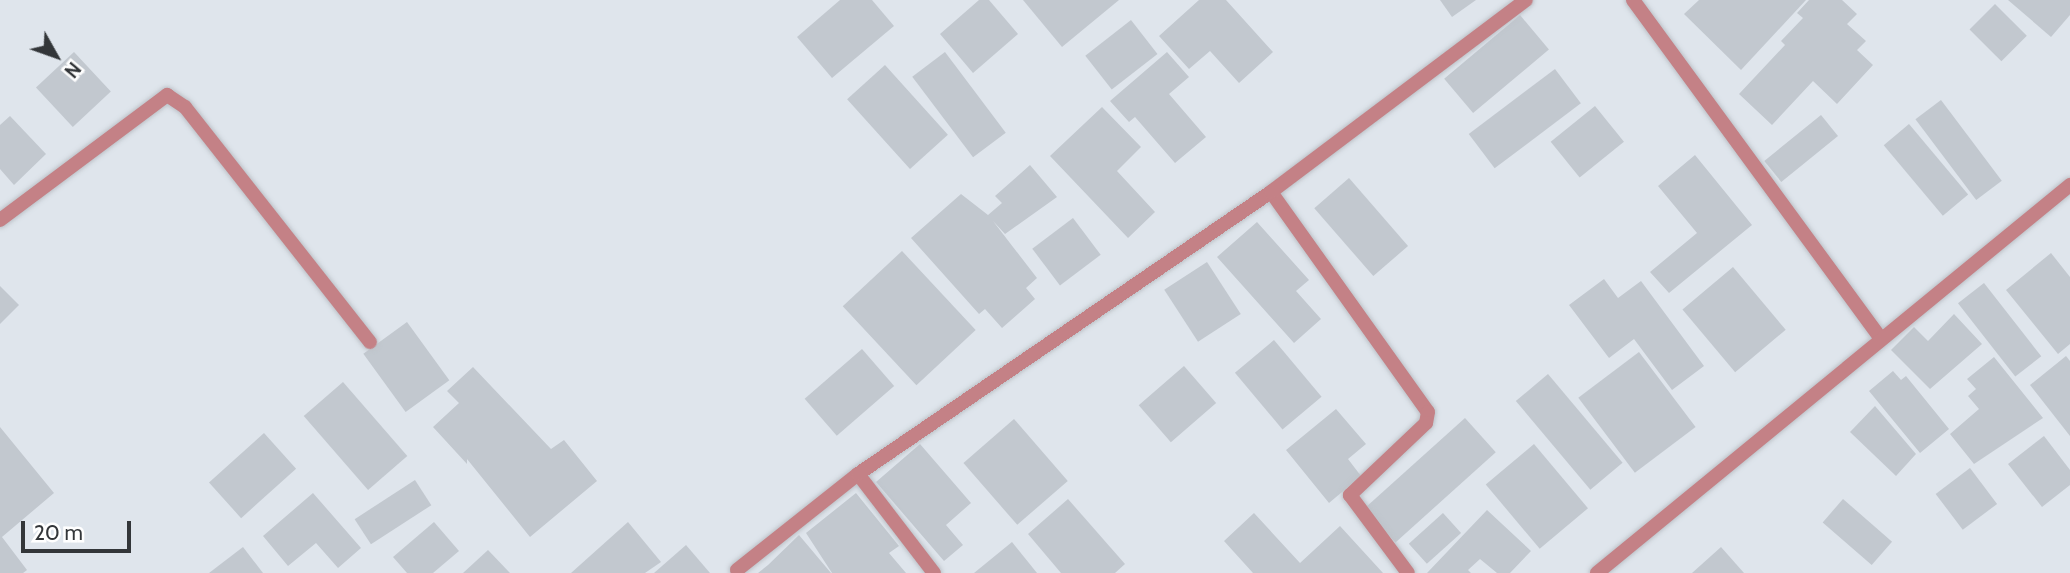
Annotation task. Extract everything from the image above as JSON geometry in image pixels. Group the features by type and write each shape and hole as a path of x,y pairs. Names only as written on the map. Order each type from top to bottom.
{"street":[{"path":"737,570 858,474 1271,192 1526,0"},
{"path":"1633,0 1881,339"},
{"path":"0,220 167,95 185,107 370,342"},
{"path":"1597,573 2070,185"},
{"path":"1271,192 1428,412 1426,423 1350,495 1408,573"},
{"path":"858,474 934,573"}],"building":[{"path":"840,0 872,0 894,26 832,78 797,37"},
{"path":"979,0 989,0 1018,34 973,73 940,34"},
{"path":"1023,0 1119,0 1062,47"},
{"path":"1199,0 1226,0 1273,52 1239,83 1210,51 1189,69 1159,36"},
{"path":"1440,0 1476,0 1452,17"},
{"path":"1699,0 1806,0 1741,70 1684,14"},
{"path":"1809,0 1842,0 1857,14 1847,24 1866,41 1857,50 1873,65 1837,104 1813,81 1772,125 1739,94 1785,45 1781,41 1803,18 1797,13"},
{"path":"2008,0 2070,0 2070,15 2051,37"},
{"path":"1995,4 2027,36 2001,61 1970,29"},
{"path":"1520,15 1549,49 1473,113 1444,79"},
{"path":"1131,20 1157,54 1112,90 1085,56"},
{"path":"74,52 111,91 73,127 36,87"},
{"path":"945,52 1006,133 973,157 912,77"},
{"path":"1167,52 1189,77 1169,94 1206,137 1175,163 1135,117 1129,122 1110,101"},
{"path":"885,65 948,135 910,169 847,99"},
{"path":"1555,69 1581,103 1495,168 1469,134"},
{"path":"1941,100 2002,181 1976,200 1915,119"},
{"path":"1595,106 1624,142 1580,178 1551,142"},
{"path":"1102,107 1141,147 1117,171 1155,212 1128,238 1050,156"},
{"path":"1821,115 1838,136 1781,182 1764,161"},
{"path":"10,116 46,154 14,185 0,169 0,125"},
{"path":"1909,124 1968,194 1943,216 1884,145"},
{"path":"1695,155 1752,225 1669,293 1650,272 1697,233 1658,186"},
{"path":"1030,165 1057,197 1005,234 993,221 1037,278 1026,288 1035,299 1002,328 985,309 979,314 911,238 961,194 988,215 1002,203 995,196"},
{"path":"1349,178 1408,246 1373,276 1314,208"},
{"path":"1073,218 1101,255 1060,285 1032,249"},
{"path":"1257,222 1309,280 1296,291 1321,319 1294,343 1217,257"},
{"path":"902,251 976,330 916,385 843,306"},
{"path":"2051,253 2070,277 2070,344 2058,354 2006,290"},
{"path":"1207,262 1241,314 1198,342 1164,290"},
{"path":"1733,267 1786,330 1735,372 1682,309"},
{"path":"1604,279 1618,298 1641,281 1704,366 1672,390 1634,339 1609,358 1569,305"},
{"path":"1984,283 2041,356 2015,377 1958,303"},
{"path":"0,286 19,305 0,324"},
{"path":"1954,314 1982,344 1930,389 1891,350 1914,327 1928,341"},
{"path":"407,322 449,380 406,412 363,354"},
{"path":"1274,340 1322,397 1282,429 1235,373"},
{"path":"862,349 894,386 837,436 805,399"},
{"path":"1639,352 1696,427 1635,473 1578,398"},
{"path":"2066,356 2070,361 2070,436 2030,385"},
{"path":"1994,357 2043,418 1974,464 1950,434 1979,409 1968,396 1976,389 1967,379"},
{"path":"1184,366 1216,403 1171,442 1139,405"},
{"path":"473,367 551,449 564,440 597,481 530,537 467,459 467,464 433,427 459,403 447,391"},
{"path":"1893,371 1901,380 1906,376 1949,429 1920,453 1869,391"},
{"path":"1548,374 1623,463 1590,490 1516,401"},
{"path":"343,382 407,456 368,490 304,416"},
{"path":"1875,406 1916,454 1896,476 1850,432"},
{"path":"1336,409 1366,444 1348,459 1361,476 1329,503 1286,450"},
{"path":"1465,418 1496,452 1395,543 1365,508"},
{"path":"1014,419 1068,481 1017,525 963,463"},
{"path":"0,427 54,493 2,537 27,570 23,573 0,573"},
{"path":"264,433 296,469 241,518 209,483"},
{"path":"2044,436 2070,470 2070,485 2042,507 2008,464"},
{"path":"920,444 971,503 946,525 963,545 944,561 876,482"},
{"path":"1534,444 1588,508 1540,549 1486,484"},
{"path":"1970,468 1997,504 1963,530 1936,494"},
{"path":"415,480 431,505 371,544 355,519"},
{"path":"313,493 361,548 338,568 316,543 288,566 263,536"},
{"path":"856,493 899,546 889,553 906,573 832,573 806,533"},
{"path":"1068,499 1125,564 1115,573 1061,573 1028,534"},
{"path":"1843,499 1892,542 1872,565 1823,522"},
{"path":"1487,510 1531,551 1510,573 1497,573 1480,559 1468,570 1471,573 1427,573"},
{"path":"1254,513 1300,563 1340,526 1383,573 1253,573 1224,541"},
{"path":"1443,513 1461,533 1427,564 1409,544"},
{"path":"434,522 459,551 433,573 407,573 393,557"},
{"path":"628,522 661,562 645,573 571,573"},
{"path":"799,535 831,573 758,573 768,565"},
{"path":"1012,542 1037,573 974,573"},
{"path":"686,545 710,573 654,573"},
{"path":"243,547 263,573 209,573"},
{"path":"1721,547 1744,573 1692,573"},
{"path":"488,550 510,573 463,573"}]}
